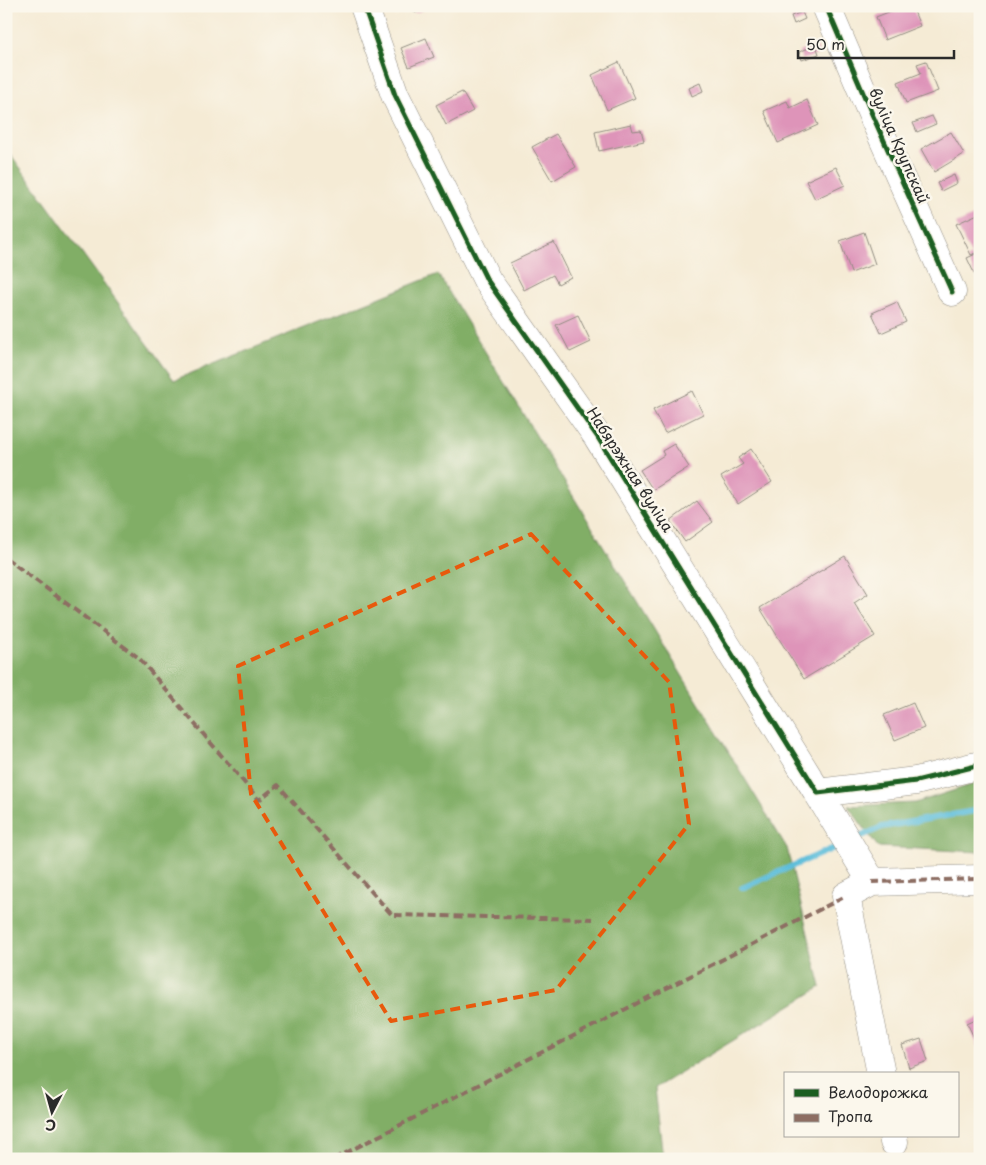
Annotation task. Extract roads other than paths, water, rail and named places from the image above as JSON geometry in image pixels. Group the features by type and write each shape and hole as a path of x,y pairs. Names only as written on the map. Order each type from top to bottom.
{"street":[{"name":"Набярэжная вуліца","path":"364,6 395,95 487,280 597,436 872,882"},
{"name":"вуліца Крупскай","path":"826,6 952,292"},
{"path":"818,792 916,781 980,765"},
{"path":"880,1072 846,896 872,882 980,879"}],"waterway":[{"path":"853,840 882,827 980,810"},
{"path":"742,888 841,845"}]}
